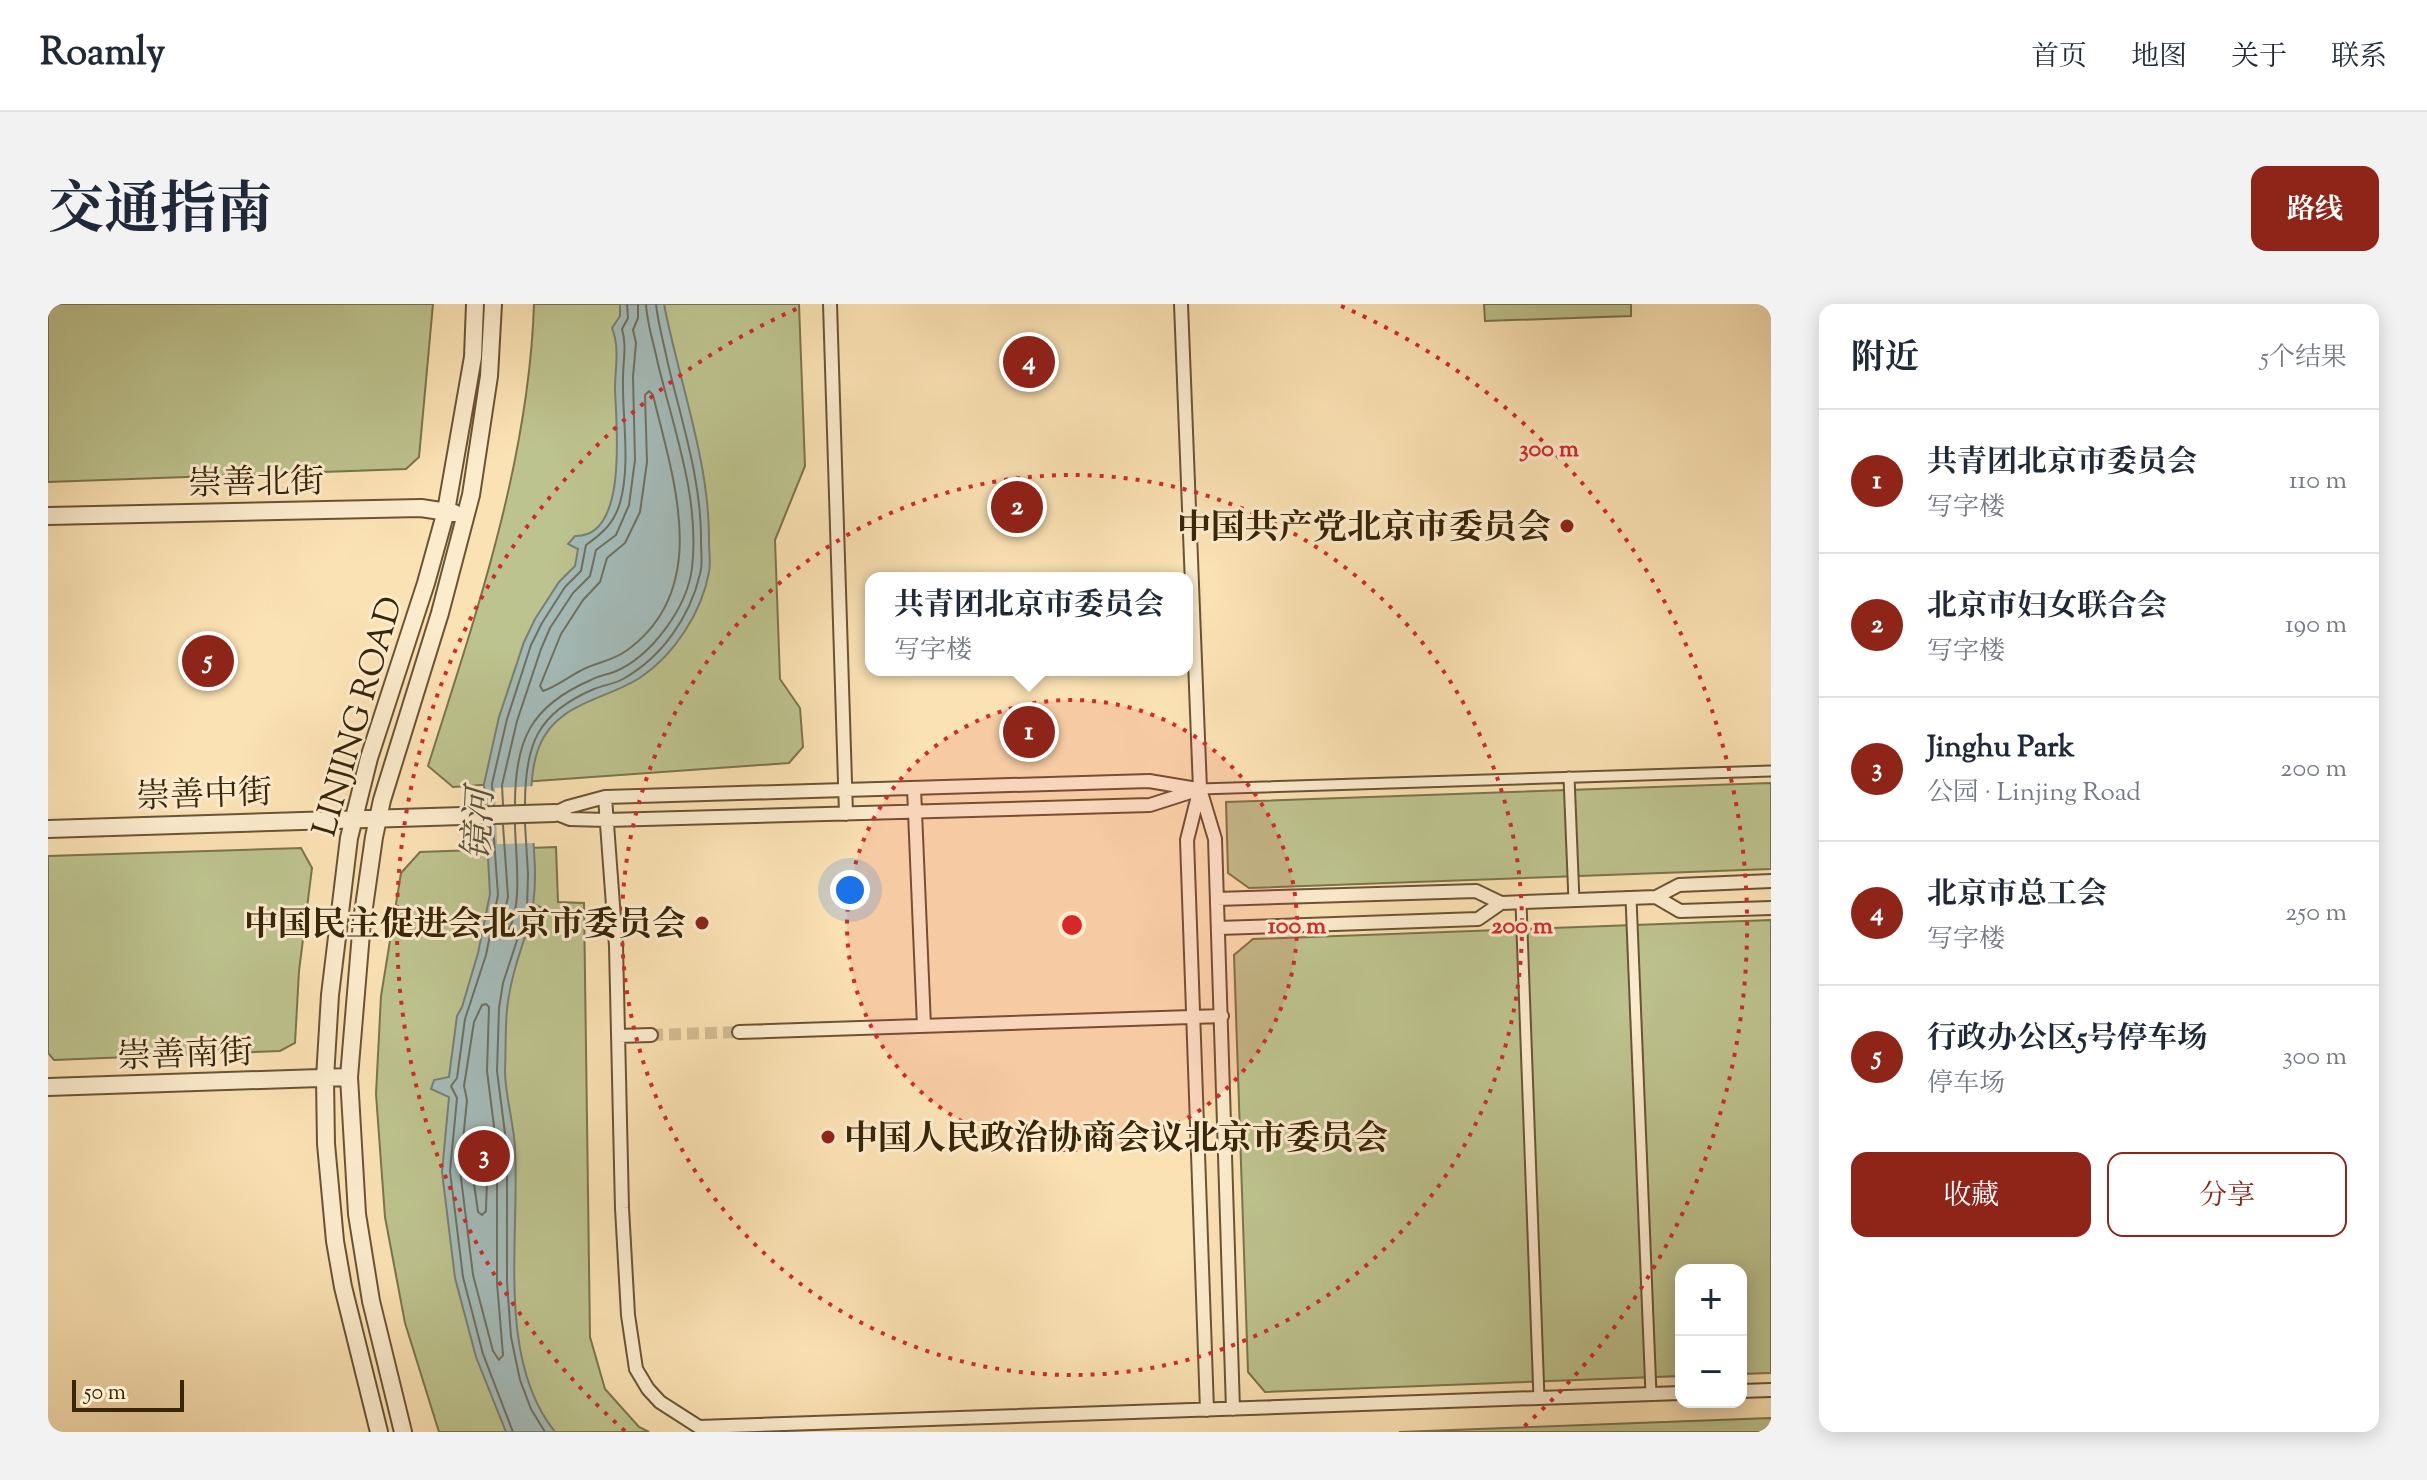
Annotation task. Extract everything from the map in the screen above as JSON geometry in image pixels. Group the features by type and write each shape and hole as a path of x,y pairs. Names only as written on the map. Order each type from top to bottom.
{"street":[{"name":"LINJING ROAD","path":"379,1432 343,1287 335,1241 326,1144 325,1078 330,995 349,838 369,758 446,511 473,357 475,304"},
{"name":"LINJING ROAD","path":"403,1432 371,1301 357,1214 349,1077 362,921 374,837 382,800 440,613 465,516 479,451 489,376 493,304"},
{"path":"830,304 846,814"},
{"path":"1181,304 1191,572"},
{"name":"崇善北街","path":"48,516 421,508 465,516"},
{"path":"1193,610 1200,789 1215,839 1233,1409"},
{"path":"555,813 605,797 1149,781 1200,789 1771,771"},
{"path":"1569,777 1574,901"},
{"path":"914,788 924,1026"},
{"path":"555,813 570,819 607,820 1150,805 1200,789"},
{"path":"1200,789 1187,840 1207,1410"},
{"path":"605,797 616,946 622,1208 628,1315 636,1369 660,1402 699,1427 1675,1393"},
{"name":"崇善中街","path":"48,829 555,813"},
{"path":"1217,899 1476,891 1501,903 1521,903 1656,897 1679,885 1771,881"},
{"path":"1656,897 1680,911 1771,908"},
{"path":"1631,898 1651,1394"},
{"path":"1218,928 1478,919 1501,903"},
{"path":"1521,903 1539,1398"},
{"path":"739,1032 1222,1016"},
{"path":"618,1036 651,1035"},
{"name":"崇善南街","path":"48,1087 349,1077"},
{"path":"1747,1391 1771,1390"}],"green space":[{"path":"48,304 433,304 419,457 406,469 48,482"},
{"path":"534,304 799,304 805,466 775,540 780,679 800,708 803,747 789,763 453,787 428,766 481,596 511,480 530,363"},
{"path":"1484,304 1631,304 1631,316 1485,321"},
{"path":"1771,783 1771,869 1249,888 1228,873 1226,802"},
{"path":"556,847 558,902 584,903 590,1337 605,1389 639,1427 649,1432 439,1432 405,1323 385,1217 376,1094 381,996 401,873 420,852"},
{"path":"301,848 312,868 299,971 295,1043 280,1051 54,1060 48,1053 48,856"},
{"path":"1771,920 1771,1373 1747,1374 1747,1264 1675,1264 1675,1376 1265,1392 1248,1372 1234,955 1253,939"},
{"path":"1771,1418 1771,1432 1399,1432"}],"water":[{"path":"620,304 664,304 699,452 708,512 710,569 693,617 665,657 628,685 584,704 557,720 539,747 534,765 531,804 535,865 533,904 543,908 541,919 532,916 511,986 506,1018 505,1070 515,1149 514,1258 518,1334 525,1369 537,1402 555,1432 506,1432 476,1357 455,1278 442,1172 449,1097 431,1089 434,1080 449,1077 457,1016 478,953 490,894 484,784 499,717 535,619 559,582 575,566 578,549 568,544 575,536 592,532 604,519 612,499 617,451 616,351 612,328 620,316"}],"pier":[{"path":"537,786 537,843 497,844 495,788"}],"tunnel":[{"path":"651,1035 739,1032"}],"place":[{"name":"北京市总工会","path":"1029,362"},
{"name":"北京市妇女联合会","path":"1017,507"},
{"name":"中国共产党北京市委员会","path":"1567,526"},
{"name":"行政办公区5号停车场","path":"208,661"},
{"name":"共青团北京市委员会","path":"1029,732"},
{"name":"中国民主促进会北京市委员会","path":"702,923"},
{"name":"中国人民政治协商会议北京市委员会","path":"828,1137"},
{"name":"Jinghu Park","path":"484,1156"}],"water label":[{"name":"镜河","path":"477,824"}]}
